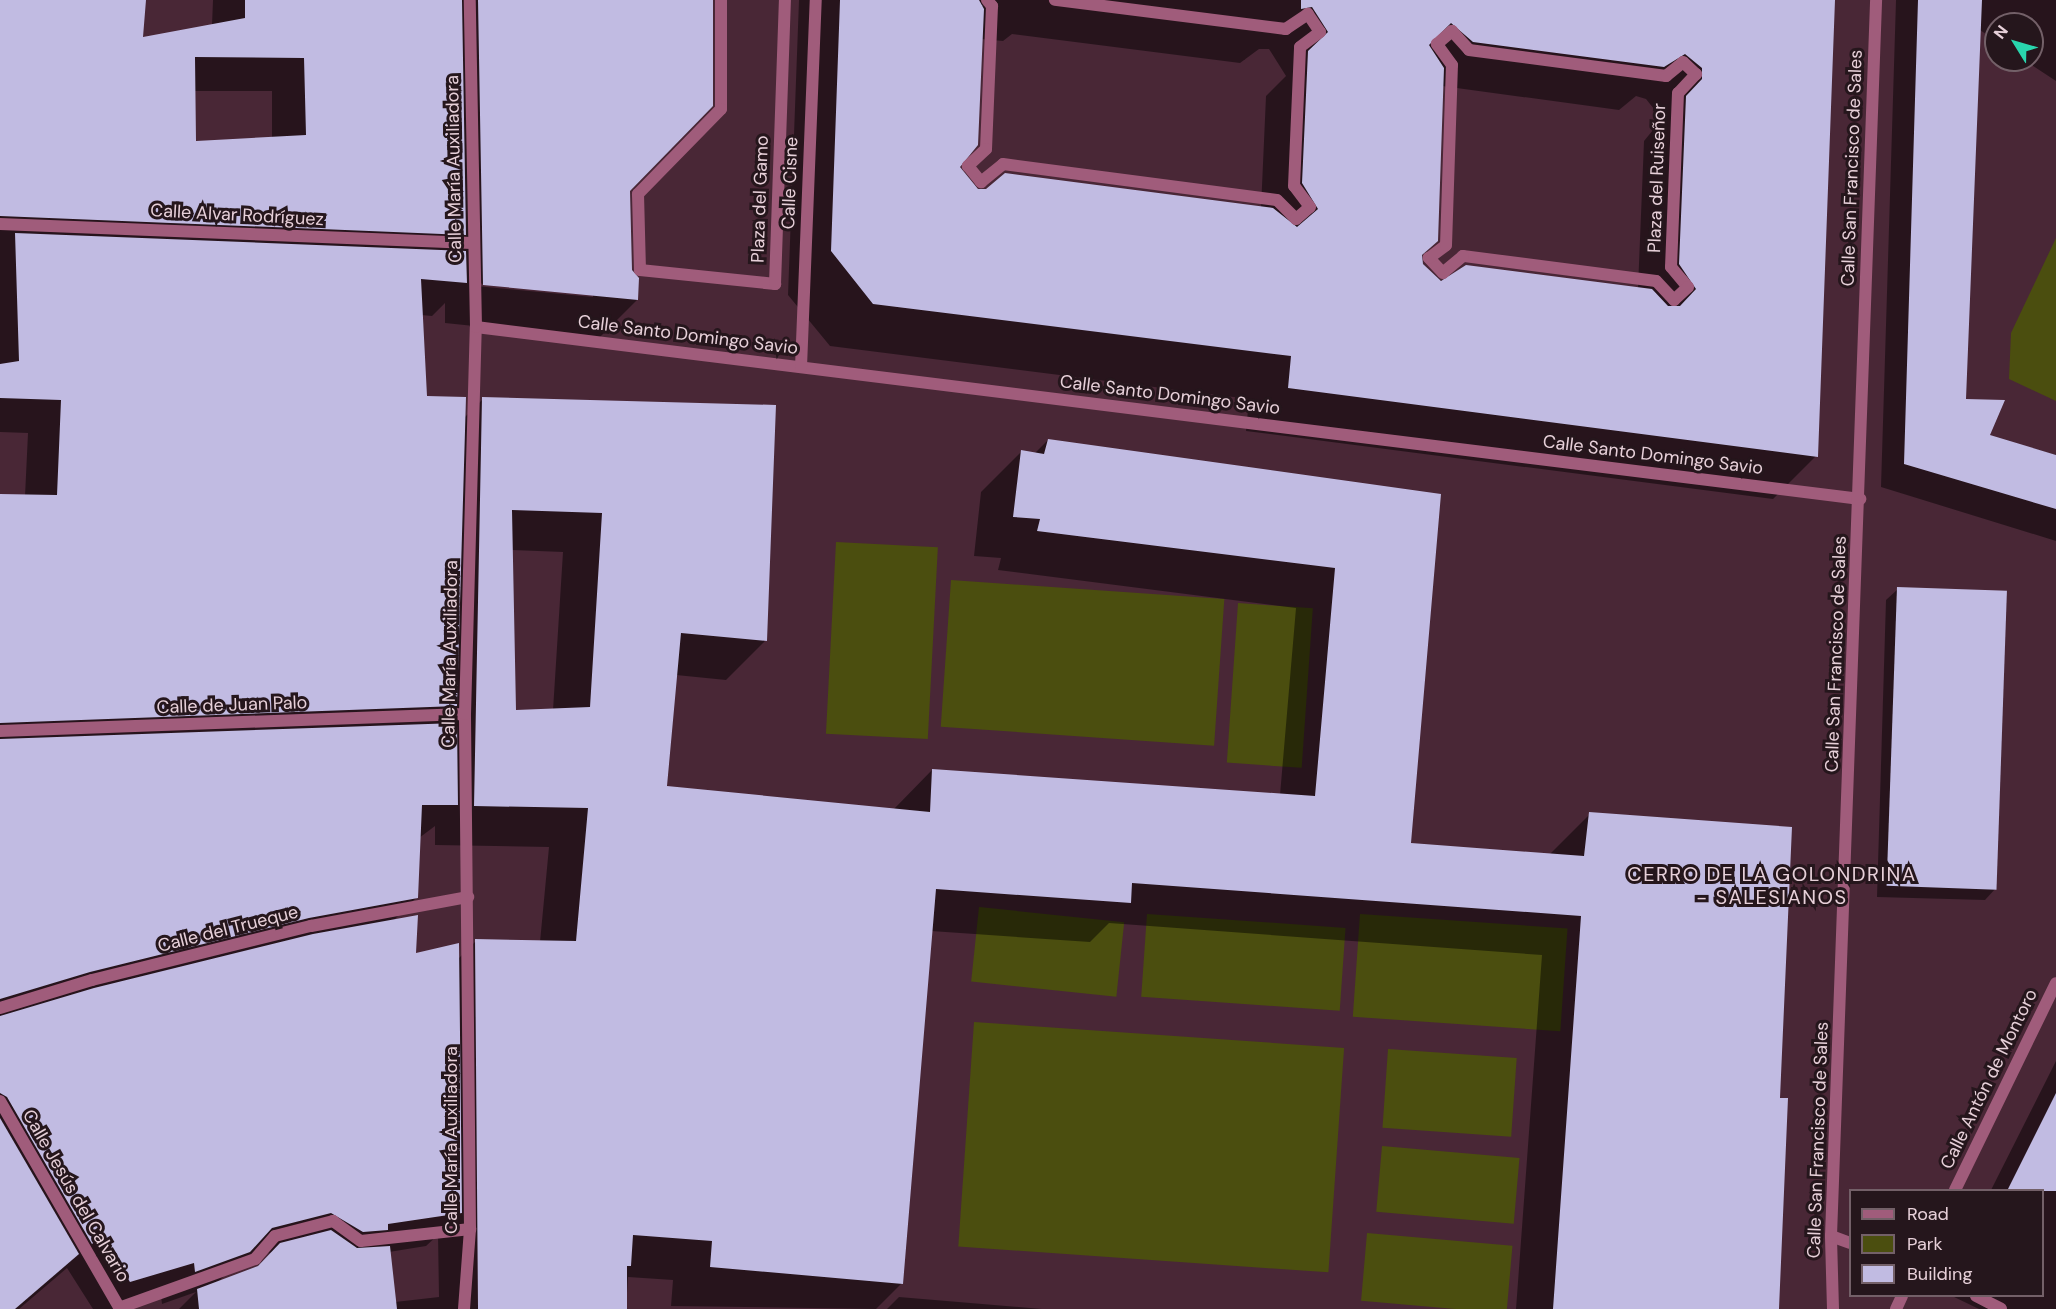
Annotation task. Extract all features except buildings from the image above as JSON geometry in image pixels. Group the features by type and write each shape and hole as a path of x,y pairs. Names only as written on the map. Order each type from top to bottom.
{"street":[{"name":"Calle María Auxiliadora","path":"465,1309 470,1229 465,714 476,327 472,243 470,0"},
{"name":"Plaza del Gamo","path":"721,0 721,109 639,194 640,270 775,284 785,0"},
{"name":"Calle Cisne","path":"801,367 816,0"},
{"path":"987,0 992,6 986,149 968,166 981,182 1003,164 1277,200 1296,219 1310,207 1294,186 1300,47 1320,32 1308,14 1286,29 1055,0"},
{"name":"Calle San Francisco de Sales","path":"1833,1309 1832,1236 1860,500 1875,0"},
{"name":"Plaza del Ruiseñor","path":"1452,31 1469,50 1666,76 1683,62 1696,74 1678,93 1671,267 1688,287 1674,300 1656,281 1463,256 1443,273 1429,258 1446,245 1452,65 1437,44 1452,31"},
{"name":"Calle Alvar Rodríguez","path":"0,224 472,243"},
{"name":"Calle Santo Domingo Savio","path":"476,327 1860,500"},
{"name":"Calle de Juan Palo","path":"0,731 465,714"},
{"name":"Calle del Trueque","path":"0,1008 92,980 311,926 468,897"},
{"name":"Calle Antón de Montoro","path":"1956,1189 2056,983"},
{"name":"Calle Jesús del Calvario","path":"0,1101 120,1308"},
{"path":"120,1308 255,1259 275,1236 333,1221 361,1241 470,1229"},
{"path":"1832,1236 1849,1242"},
{"path":"1978,1297 2001,1309"}],"green space":[{"path":"2056,238 2056,401 2009,379 2011,333"},
{"path":"836,542 938,547 928,739 826,734"},
{"path":"951,580 1224,599 1214,746 941,727"},
{"path":"1238,603 1313,608 1302,768 1227,763"},
{"path":"979,907 1124,922 1116,997 971,982"},
{"path":"1147,914 1346,928 1340,1011 1141,997"},
{"path":"1360,914 1567,929 1560,1031 1353,1017"},
{"path":"974,1022 1344,1048 1328,1272 958,1246"},
{"path":"1388,1049 1517,1058 1511,1137 1382,1128"},
{"path":"1382,1146 1519,1158 1514,1224 1376,1212"},
{"path":"1367,1233 1512,1246 1507,1309 1455,1309 1361,1301"}],"district":[{"name":"CERRO DE LA GOLONDRINA - SALESIANOS","path":"1772,886"}]}
